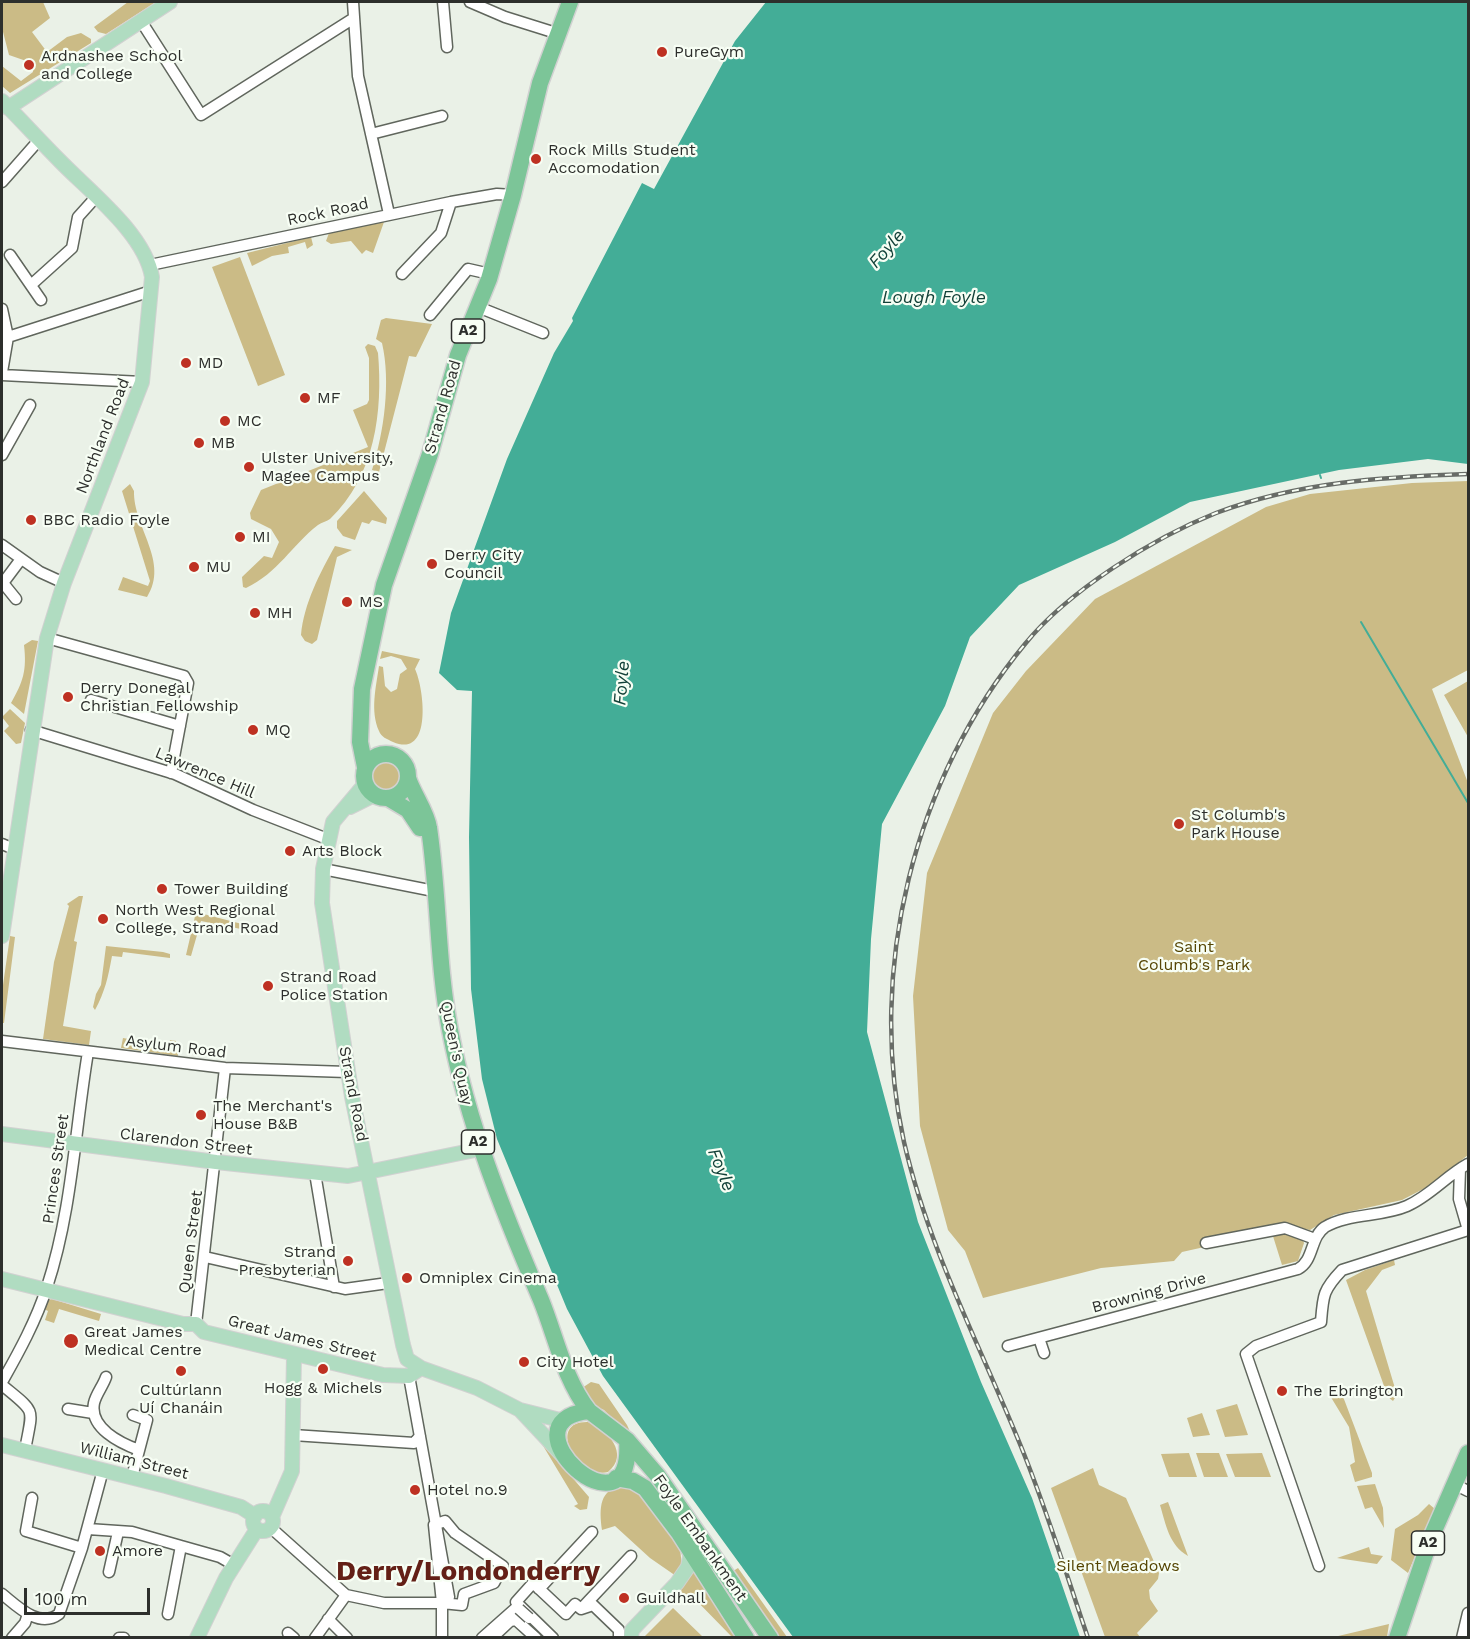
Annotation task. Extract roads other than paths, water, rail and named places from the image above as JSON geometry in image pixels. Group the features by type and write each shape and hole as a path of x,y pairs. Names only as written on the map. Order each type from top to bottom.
{"highway":[{"name":"Strand Road","path":"373,786 360,742 360,713 366,660 384,585 430,454 458,355 490,274 513,195 540,83 556,33 570,2"},
{"name":"A2","path":"360,713 373,740 386,754 403,762 408,778"},
{"path":"386,754 374,758 373,786 402,792 408,778"},
{"name":"Queen's Quay","path":"408,778 429,825 429,841 435,866 434,891 442,988 459,1074 480,1149 544,1308 573,1391 589,1411"},
{"name":"Queen's Quay","path":"373,786 408,810 429,841"},
{"name":"Queen's Quay","path":"566,1419 573,1391"},
{"name":"A2","path":"589,1411 627,1440"},
{"path":"566,1419 589,1411"},
{"name":"A2","path":"564,1456 558,1439 566,1419"},
{"path":"564,1456 588,1479 607,1482 616,1478 627,1463 627,1440"},
{"name":"Foyle Embankment","path":"627,1440 658,1476 770,1638"},
{"name":"A2","path":"1397,1638 1430,1540 1461,1488 1468,1453"},
{"name":"Foyle Embankment","path":"616,1478 633,1480 645,1488 679,1533 746,1638"}],"main road":[{"path":"150,265 124,225 5,105 170,2"},
{"name":"Northland Road","path":"2,936 8,847 32,730 47,638 64,583 142,382 151,291 150,265"},
{"name":"Strand Road","path":"373,786 340,812 333,822 323,869 322,903 348,1072 388,1283 407,1359"},
{"name":"Clarendon Street","path":"2,1134 216,1162 348,1176 480,1149"},
{"name":"Great James Street","path":"2,1279 183,1324 196,1324 204,1332 294,1355 392,1377 409,1376"},
{"path":"197,1638 234,1565 264,1520 280,1501 292,1471 294,1355"},
{"path":"392,1377 402,1368 407,1359 421,1368 477,1388 520,1410 566,1419"},
{"path":"409,1376 421,1368"},
{"path":"520,1410 564,1456"},
{"name":"William Street","path":"2,1445 241,1507 264,1520"},
{"path":"679,1533 684,1554 684,1574"},
{"path":"629,1635 684,1574 691,1552"}],"street":[{"path":"353,2 358,76 388,214"},
{"path":"443,2 447,47"},
{"path":"470,2 505,17 556,33"},
{"path":"141,21 201,115 354,18"},
{"path":"371,134 442,116"},
{"path":"2,182 39,140"},
{"name":"Rock Road","path":"150,265 388,214 497,194 513,195"},
{"path":"31,285 72,248 78,218 96,197"},
{"path":"402,274 441,233 451,202"},
{"path":"10,255 41,300"},
{"path":"430,315 468,269 490,274"},
{"path":"9,337 151,291"},
{"path":"478,307 543,333"},
{"path":"2,309 9,337 2,373 142,382"},
{"path":"2,455 30,405"},
{"path":"2,545 21,559 64,583"},
{"path":"16,599 3,583 21,559"},
{"path":"47,638 184,676 188,684 171,773"},
{"path":"91,700 180,726"},
{"name":"Lawrence Hill","path":"32,730 171,773 253,810 330,840"},
{"path":"323,869 434,891"},
{"name":"Asylum Road","path":"2,1041 225,1068 348,1072"},
{"name":"Princes Street","path":"2,1384 34,1321 46,1290 66,1217 88,1052"},
{"name":"Queen Street","path":"196,1324 225,1068"},
{"path":"1319,1566 1246,1354 1256,1346 1321,1322 1322,1296 1326,1286 1342,1270 1468,1230 1459,1199 1464,1167"},
{"path":"1206,1244 1285,1228 1316,1239 1326,1226 1406,1207 1437,1189 1464,1167"},
{"path":"315,1173 334,1287"},
{"name":"Browning Drive","path":"1008,1346 1298,1269 1306,1263 1316,1239"},
{"path":"205,1257 345,1289 388,1283"},
{"path":"1039,1338 1044,1353"},
{"path":"409,1376 437,1524 446,1600 442,1638"},
{"path":"106,1377 94,1401 93,1413 106,1434 139,1450"},
{"path":"2,1384 31,1410 32,1417 25,1450"},
{"path":"68,1409 93,1413"},
{"path":"132,1477 147,1420 133,1415"},
{"path":"293,1434 414,1443 420,1436"},
{"path":"2,1594 28,1614 45,1620 59,1614 88,1529 103,1470"},
{"path":"32,1498 26,1531 82,1548"},
{"name":"William Street","path":"264,1520 346,1595"},
{"path":"315,1638 346,1595 384,1602 446,1600 462,1605 464,1594 494,1583 502,1566 462,1538 444,1521 437,1524"},
{"path":"88,1529 132,1532 220,1557 234,1565"},
{"path":"109,1572 117,1547 118,1532"},
{"path":"539,1589 592,1532"},
{"path":"168,1614 181,1546"},
{"path":"581,1609 631,1560"},
{"path":"551,1638 516,1602 533,1583 566,1614 575,1604 581,1609"},
{"path":"581,1609 593,1605 619,1630 619,1638"},
{"path":"482,1638 517,1607 536,1638"},
{"path":"1462,1638 1468,1613"},
{"path":"12,1638 25,1623 28,1614"},
{"path":"521,1615 551,1638"},
{"path":"492,1638 510,1621 521,1615"},
{"path":"328,1619 347,1638"}],"water":[{"name":"Lough Foyle","path":"766,2 1468,2 1468,464 1428,459 1339,470 1190,502 1115,542 1019,585 970,637 945,706 882,824 871,939 867,1032 918,1222 981,1382 1032,1498 1080,1637 793,1637 603,1376 567,1309 497,1139 482,1079 471,989 469,837 472,691 457,690 439,673 451,613 507,459 554,353 573,321 572,318 642,183 654,189 735,41"}],"waterway":[{"path":"1361,622 1468,803"}],"railway":[{"path":"1088,1638 1033,1477 942,1261 904,1142 894,1077 891,1011 896,945 909,879 928,815 954,754 986,697 1025,644 1064,605 1139,551 1216,513 1278,494 1372,479 1468,474"}],"place":[{"name":"PureGym","path":"662,52"},
{"name":"Ardnashee School and College","path":"29,65"},
{"name":"Rock Mills Student Accomodation","path":"536,159"},
{"name":"MD","path":"186,363"},
{"name":"MF","path":"305,398"},
{"name":"MC","path":"225,421"},
{"name":"MB","path":"199,443"},
{"name":"Ulster University, Magee Campus","path":"249,467"},
{"name":"BBC Radio Foyle","path":"31,520"},
{"name":"MI","path":"240,537"},
{"name":"Derry City Council","path":"432,564"},
{"name":"MU","path":"194,567"},
{"name":"MS","path":"347,602"},
{"name":"MH","path":"255,613"},
{"name":"Derry Donegal Christian Fellowship","path":"68,697"},
{"name":"MQ","path":"253,730"},
{"name":"St Columb's Park House","path":"1179,824"},
{"name":"Arts Block","path":"290,851"},
{"name":"Tower Building","path":"162,889"},
{"name":"North West Regional College, Strand Road","path":"103,919"},
{"name":"Strand Road Police Station","path":"268,986"},
{"name":"The Merchant's House B&B","path":"201,1115"},
{"name":"Strand Presbyterian","path":"348,1261"},
{"name":"Omniplex Cinema","path":"407,1278"},
{"name":"Great James Medical Centre","path":"71,1341"},
{"name":"City Hotel","path":"524,1362"},
{"name":"Hogg & Michels","path":"323,1369"},
{"name":"Cultúrlann Uí Chanáin","path":"181,1371"},
{"name":"The Ebrington","path":"1282,1391"},
{"name":"Hotel no.9","path":"415,1490"},
{"name":"Amore","path":"100,1551"},
{"name":"Guildhall","path":"624,1598"}],"district":[{"name":"Derry/Londonderry","path":"468,1572"}],"water label":[{"name":"Foyle","path":"887,249"},
{"name":"Foyle","path":"622,683"},
{"name":"Foyle","path":"721,1170"}],"park label":[{"name":"Saint Columb's Park","path":"1194,956"},
{"name":"Silent Meadows","path":"1118,1566"}]}
